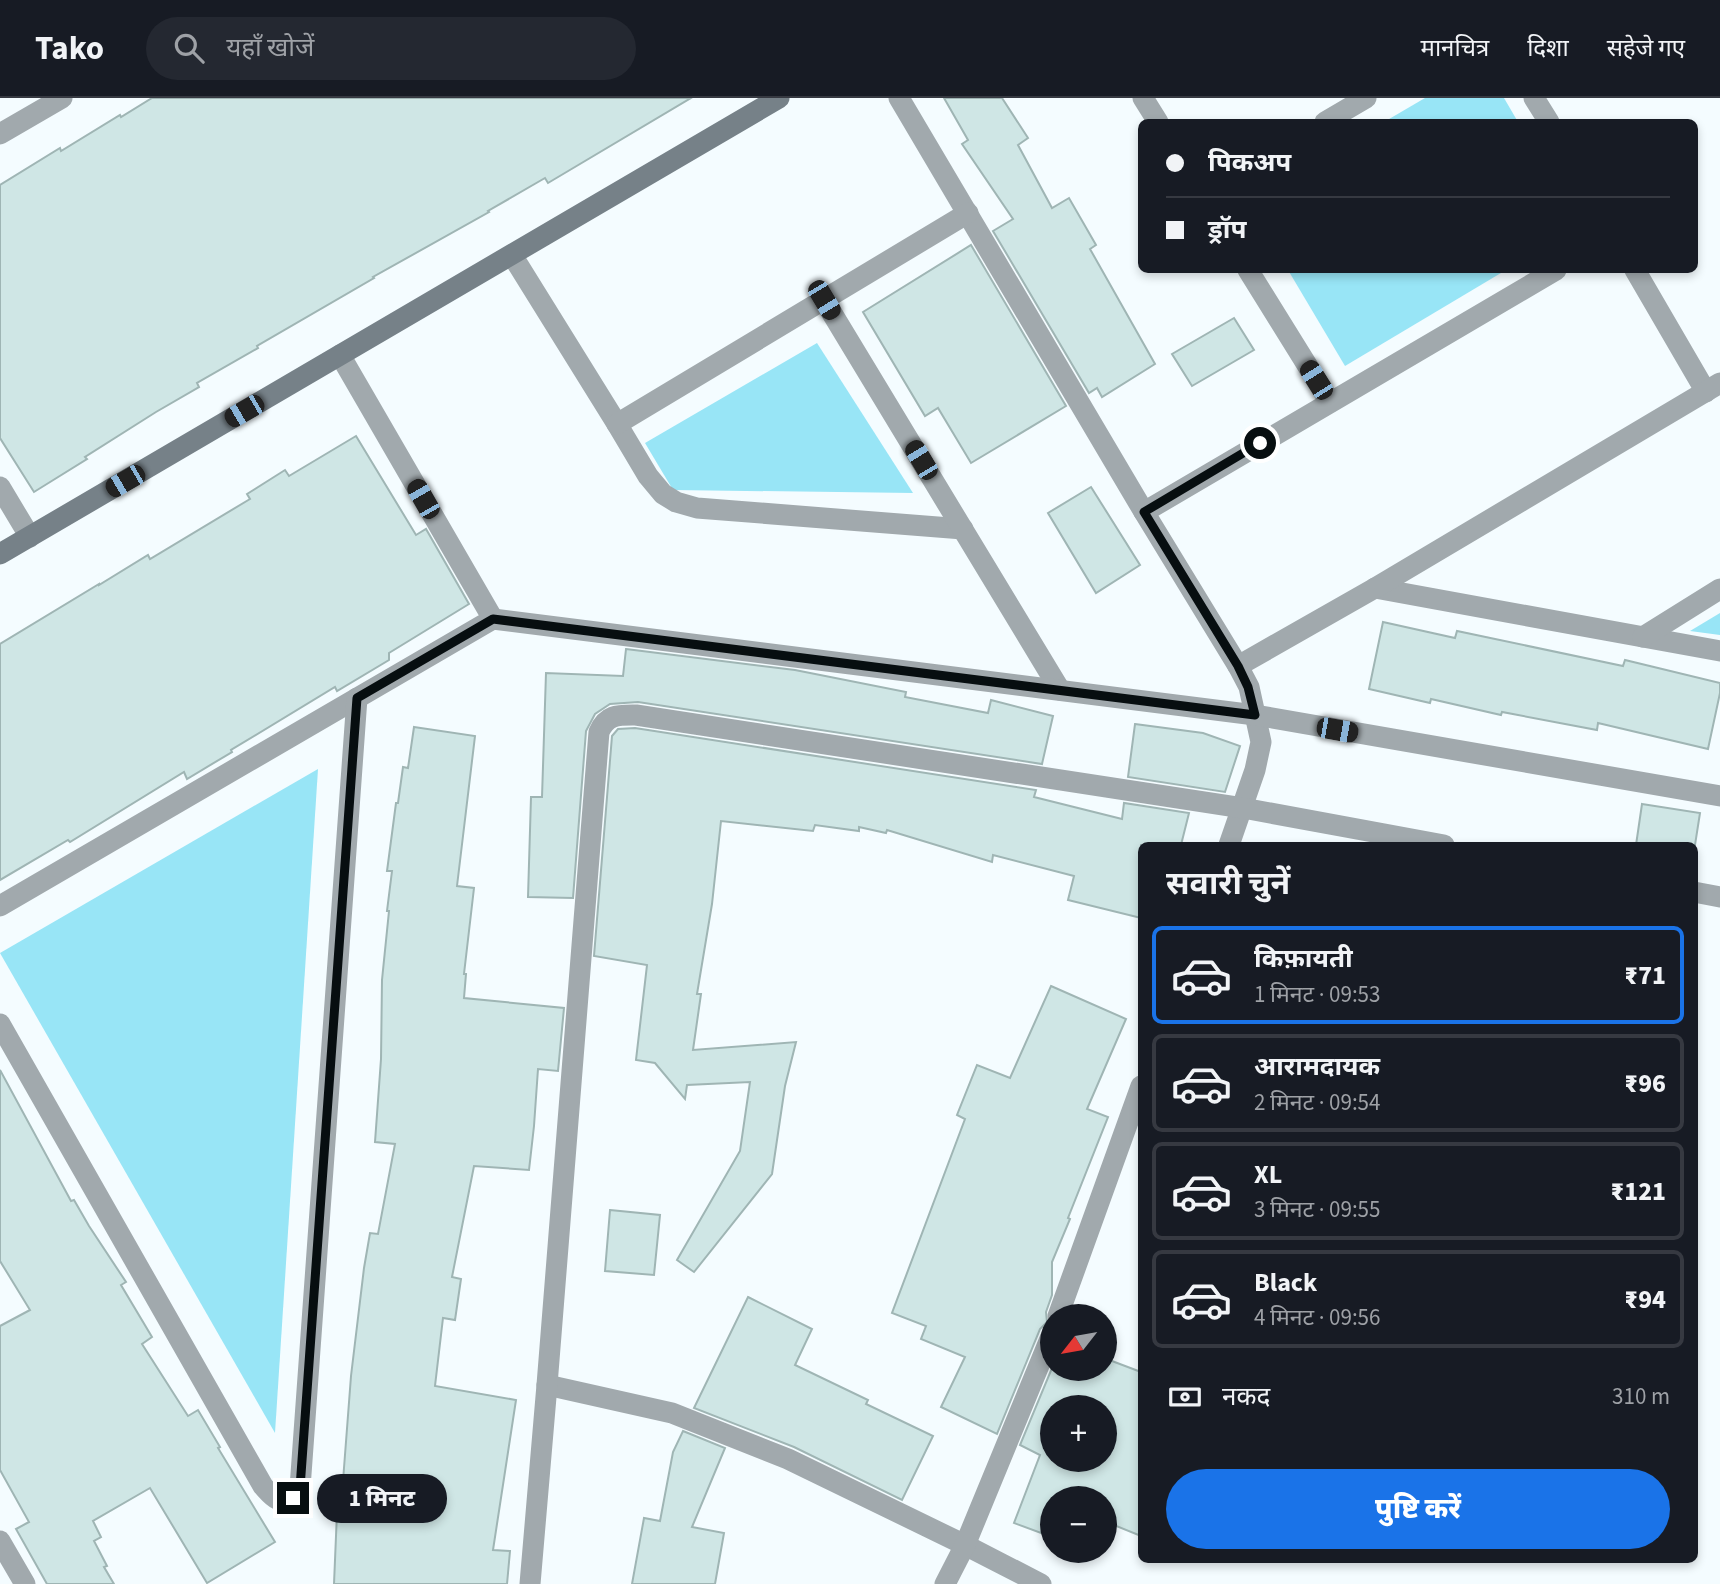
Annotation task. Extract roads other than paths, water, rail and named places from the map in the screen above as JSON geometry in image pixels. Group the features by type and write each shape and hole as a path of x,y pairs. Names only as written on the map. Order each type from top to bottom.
{"street":[{"path":"0,134 62,98"},
{"path":"0,554 779,98"},
{"path":"899,98 1238,666 1248,687 1261,742 1255,770 1230,842"},
{"path":"1143,98 1156,119"},
{"path":"1330,119 1366,98"},
{"path":"1534,98 1547,119"},
{"path":"617,424 968,213"},
{"path":"512,255 648,476 663,494 676,502 697,508 963,529"},
{"path":"1250,273 1330,402"},
{"path":"1144,512 1551,273"},
{"path":"1238,666 1375,588 1713,387 1637,273"},
{"path":"824,300 1060,690"},
{"path":"340,355 493,619"},
{"path":"0,487 30,537"},
{"path":"1375,588 1720,651"},
{"path":"1643,637 1720,589"},
{"path":"0,906 493,619 1255,715 1720,796"},
{"path":"0,1024 263,1486 282,1501 293,1498 300,1488 357,698"},
{"path":"530,1584 599,732 604,722 617,715 636,715 1242,808 1428,842"},
{"path":"1698,893 1720,897"},
{"path":"1062,1304 1138,1094"},
{"path":"945,1584 965,1545 1040,1363"},
{"path":"547,1385 672,1413 788,1459 1041,1584"},
{"path":"0,1541 25,1584"}]}
